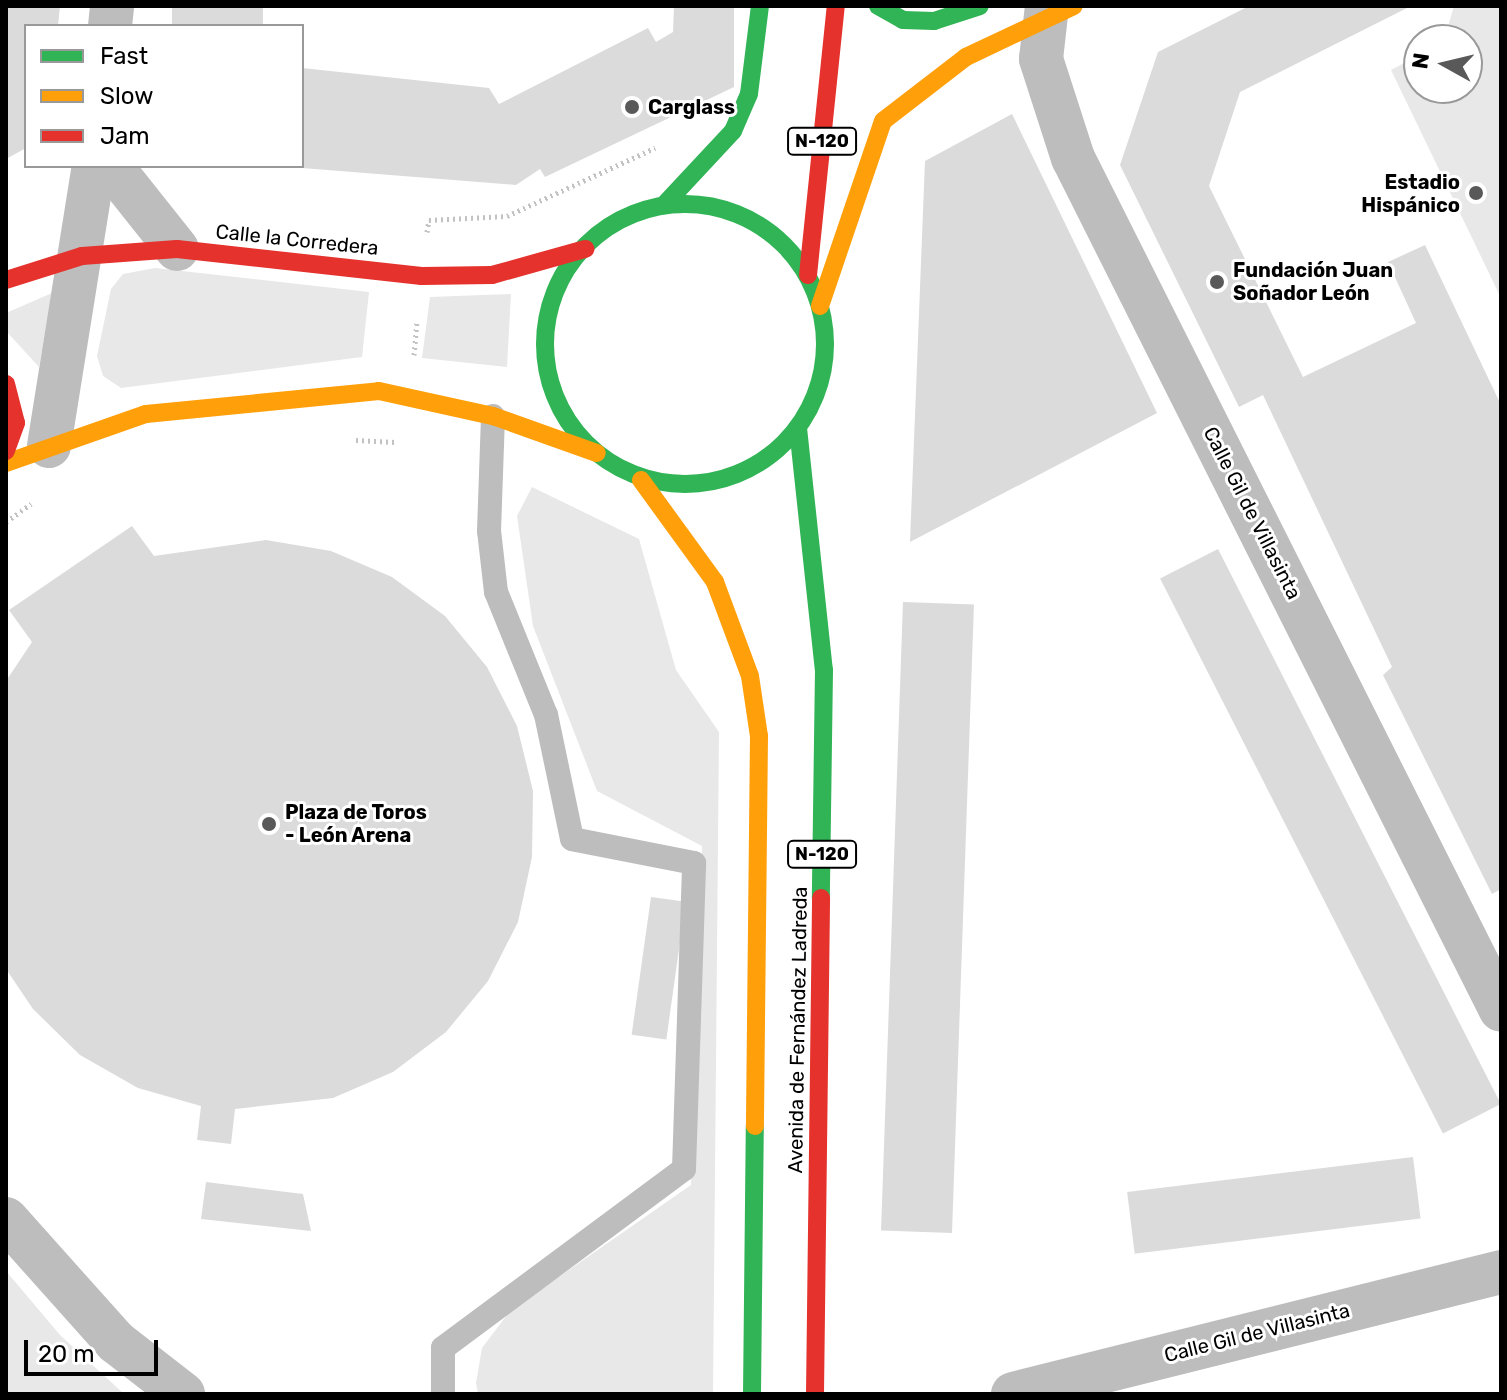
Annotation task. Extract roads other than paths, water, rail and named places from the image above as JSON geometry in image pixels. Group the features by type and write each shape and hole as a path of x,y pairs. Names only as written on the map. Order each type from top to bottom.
{"main road":[{"name":"N-120","path":"664,205 733,131 749,94 760,6"},
{"name":"N-120","path":"808,275 836,6"},
{"path":"878,6 903,20 934,21 980,6"},
{"path":"820,306 883,121 913,91 966,57 1053,12"},
{"name":"N-120","path":"664,205 714,208 750,220 782,243 808,275 820,306 819,390 798,428 768,457 731,475 688,484 641,480 597,453 555,398 545,351 555,289 585,249 622,218 664,205"},
{"name":"Calle la Corredera","path":"6,280 82,256 177,249 422,276 492,275 585,249"},
{"path":"6,384 16,423 6,451"},
{"path":"6,463 146,414 314,393 379,391 493,416 597,453"},
{"name":"Avenida de Fernández Ladreda","path":"798,428 824,670 815,1394"},
{"name":"Avenida de Fernández Ladreda","path":"641,480 715,582 750,676 759,736 752,1394"}],"street":[{"name":"Calle Gil de Villasinta","path":"1053,12 1051,101 1073,158 1501,1010"},
{"path":"99,170 177,249"},
{"path":"49,446 99,170"},
{"path":"6,1219 116,1342 183,1394"},
{"name":"Calle Gil de Villasinta","path":"1013,1394 1501,1272"}],"lane":[{"path":"443,1394 443,1348 684,1169 694,863 572,839 546,715 496,592 489,531 493,416"}],"place":[{"name":"Carglass","path":"632,107"},
{"name":"Estadio Hispánico","path":"1476,193"},
{"name":"Fundación Juan Soñador León","path":"1217,282"},
{"name":"Plaza de Toros - León Arena","path":"269,824"}]}
